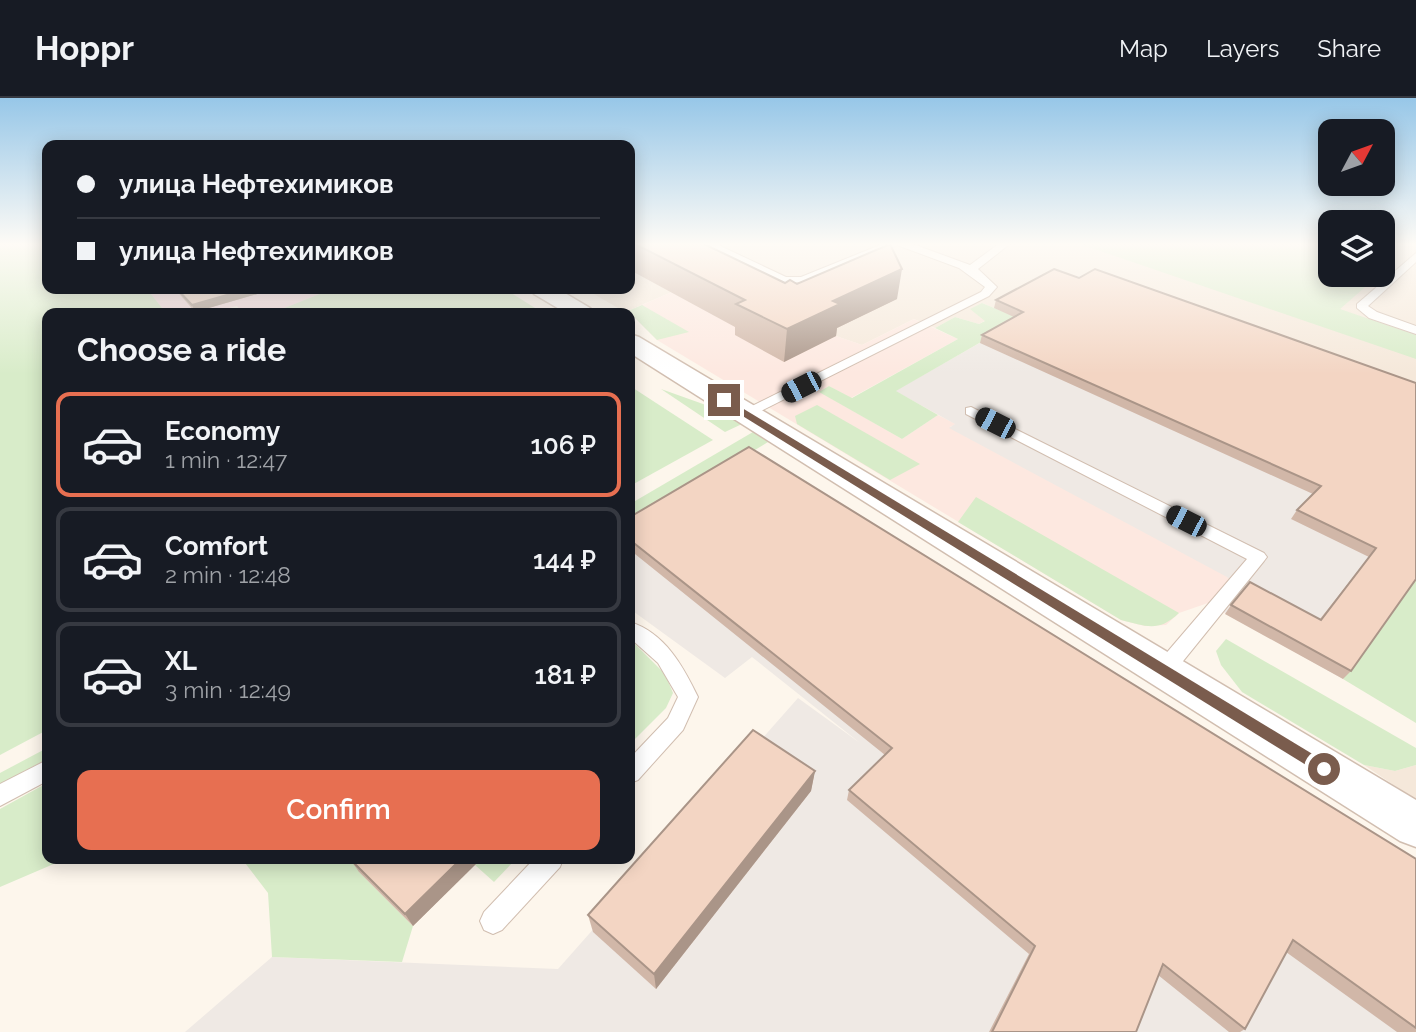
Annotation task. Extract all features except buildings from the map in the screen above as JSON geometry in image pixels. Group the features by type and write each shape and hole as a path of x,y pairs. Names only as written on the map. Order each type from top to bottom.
{"street":[{"path":"550,294 574,308"},
{"path":"635,345 1416,825"}],"lane":[{"path":"747,414 985,294 990,287"},
{"path":"1382,287 1361,306 1373,315 1416,330"},
{"path":"971,411 1258,557 1164,670"},
{"path":"635,631 674,666 688,697 676,724 635,768"},
{"path":"0,796 42,773"},
{"path":"493,921 546,864"}],"shaded area":[{"path":"635,287 1416,287 1416,393 999,310 982,303 981,315 986,320 979,324 955,317 935,328 914,319 862,345 836,336 743,331 672,292 634,308 618,308 594,294 635,294"},
{"path":"1044,287 1122,287 1416,393 1343,679 1208,603 1230,580 1227,577 949,428 955,424 895,391 1020,320"},
{"path":"672,292 743,331 836,336 862,345 914,319 958,339 851,398 829,386 820,392 902,439 938,415 956,424 950,427 1264,538 1238,621 1208,603 1179,613 1166,625 1145,626 1121,620 657,340 635,318 635,308"},
{"path":"151,294 320,294 284,308 162,308"},
{"path":"635,529 1416,1032 185,1032 272,957 558,969 798,698 860,743 752,657 725,678 635,613"},
{"path":"1364,765 1395,771 1416,765 1416,800"}],"green space":[{"path":"0,287 42,287 42,294 151,294 162,308 42,308 42,733 0,755"},
{"path":"1204,287 1365,287 1340,309 1416,335 1416,359"},
{"path":"320,294 513,294 535,308 284,308"},
{"path":"982,303 1021,319 896,391 938,415 902,439 819,392 829,386 852,398 958,339 935,328 955,317 979,324 985,321 970,309"},
{"path":"642,305 689,332 657,340 635,318 635,308"},
{"path":"635,389 713,440 635,483"},
{"path":"661,389 717,409 742,424 725,432"},
{"path":"817,405 920,464 890,480 797,424 795,416"},
{"path":"753,432 768,442 635,523 635,501"},
{"path":"976,497 1179,613 1158,626 1121,620 958,522"},
{"path":"1416,575 1416,723 1343,679"},
{"path":"1226,639 1416,748 1416,765 1395,771 1364,765 1242,692 1221,665 1216,651"},
{"path":"635,644 665,674 673,693 666,708 635,739"},
{"path":"42,751 42,762 0,784 0,773"},
{"path":"42,786 42,864 54,864 0,887 0,809"},
{"path":"246,864 367,864 359,872 413,926 402,962 272,957 268,893"},
{"path":"476,864 511,864 494,882"}],"route":[{"path":"724,400 1324,769"}]}
